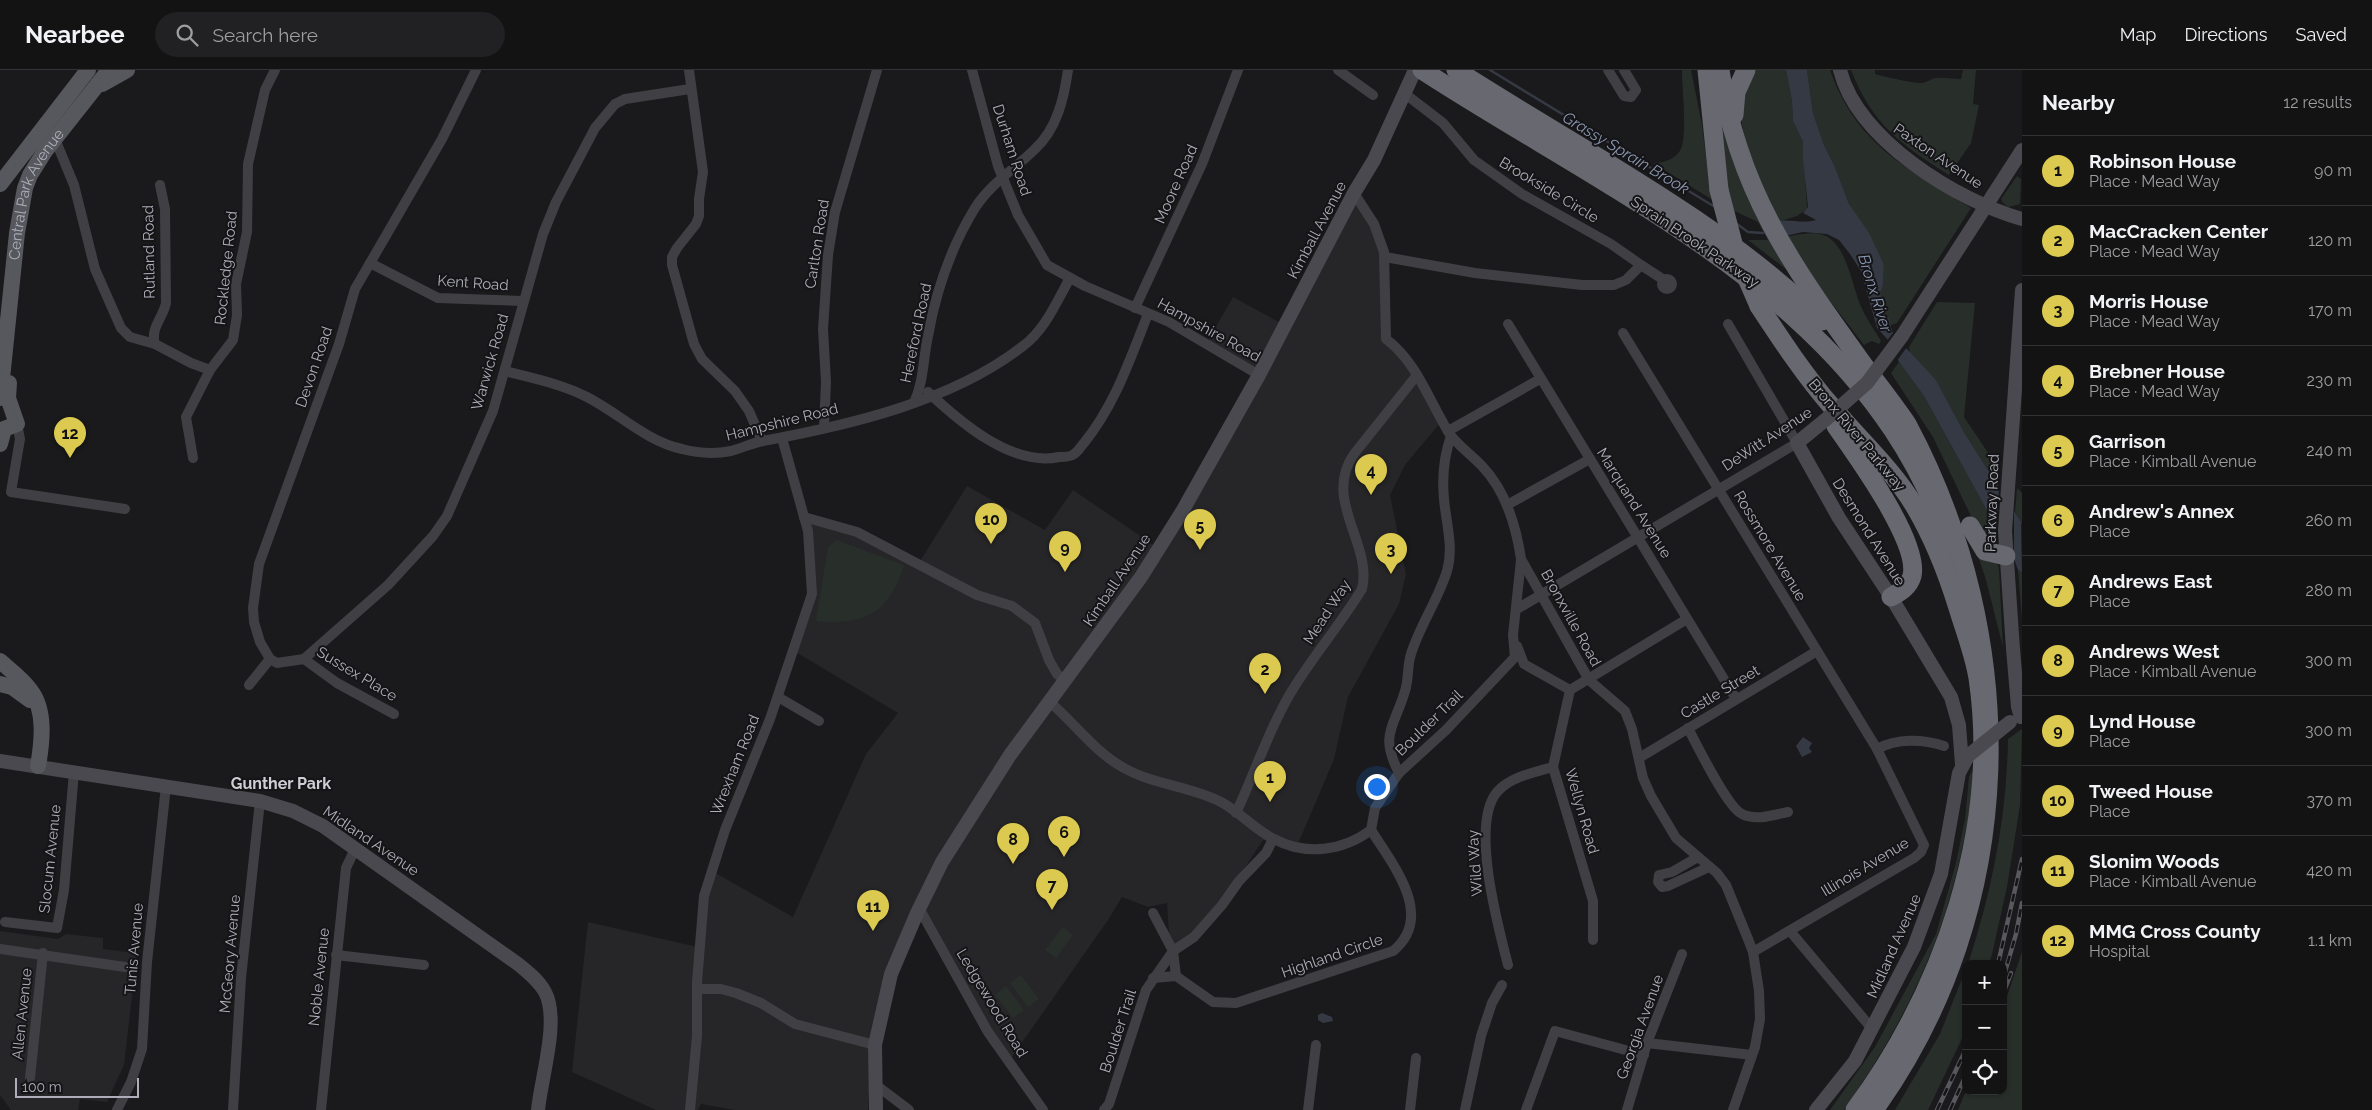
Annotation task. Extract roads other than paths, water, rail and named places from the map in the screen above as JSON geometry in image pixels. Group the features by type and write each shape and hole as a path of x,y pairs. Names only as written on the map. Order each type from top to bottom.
{"highway":[{"name":"Sprain Brook Parkway","path":"1456,70 1728,240 1798,299 1862,363"},
{"path":"1698,70 1714,152"},
{"name":"Bronx River Parkway","path":"1707,70 1719,190 1735,251 1759,306 1795,360 1833,408 1896,479 1914,504 1946,572 1977,671 1982,721 1981,781 1973,840 1964,883 1946,941 1922,997 1892,1053 1855,1110"},
{"path":"1720,70 1734,139 1752,189 1777,238 1862,363 1920,434 1938,461 1981,548 1989,553 2006,551"},
{"path":"1734,139 1734,99 1738,85 1746,70"},
{"name":"Sprain Brook Parkway","path":"1413,78 1702,243 1774,298 1829,350 1869,397 1894,433 1931,500 1958,573 1977,671"},
{"path":"1795,360 1826,411 1876,486 1906,545 1911,560 1911,579 1904,589 1891,598"},
{"path":"1881,387 1920,444 1957,518 1982,591 1996,666 2001,743 1995,819 1976,907 1932,1030 1887,1110"},
{"path":"1874,1110 1916,1046 1953,972"}],"main road":[{"name":"Central Park Avenue","path":"0,184 88,70"},
{"name":"Central Park Avenue","path":"0,398 19,219 25,188 37,163 109,70"},
{"path":"92,92 127,70"},
{"path":"0,444 4,429 17,424 8,398 12,347 10,309"},
{"path":"0,661 31,691 37,707 41,728 38,766"},
{"path":"0,684 18,691 37,707"}],"street":[{"name":"Rockledge Road","path":"193,458 186,417 210,370 233,340 237,315 236,284 246,232 248,164 266,90 275,70"},
{"name":"Devon Road","path":"270,659 260,642 254,622 254,595 260,564 338,344 355,288 442,138 476,70"},
{"path":"689,70 690,89 703,172 699,216 696,224 672,257 672,265 694,344 702,359 736,391 749,411 762,441"},
{"name":"Carlton Road","path":"824,427 826,382 823,328 828,255 835,212 877,70"},
{"name":"Durham Road","path":"972,70 1002,177 1018,215 1047,265 1070,278"},
{"name":"Hereford Road","path":"914,402 922,386 929,328 944,274 956,244 975,208 988,190 1037,148 1051,127 1064,99 1068,70"},
{"name":"Moore Road","path":"1135,308 1202,164 1238,70"},
{"path":"1338,70 1373,95"},
{"path":"1608,70 1624,96 1632,97 1636,90 1624,70"},
{"name":"Paxton Avenue","path":"1840,70 1848,91 1859,111 1884,141 1935,177 1986,207 2022,219"},
{"name":"Kimball Avenue","path":"876,1110 875,1045 891,974 919,908 942,862 986,792 1141,578 1183,510 1259,375 1354,193 1374,160 1413,78"},
{"name":"Brookside Circle","path":"1413,78 1443,123 1474,160 1522,194 1611,244 1664,280"},
{"name":"Warwick Road","path":"304,659 388,586 434,536 447,516 483,437 543,234 556,202 595,128 615,104 625,98 690,89"},
{"path":"55,139 74,185 95,270 121,328 130,337 154,344 191,363 210,370"},
{"name":"DeWitt Avenue","path":"1517,609 1639,538 1797,442 1824,421 1866,383 1902,336 2022,150"},
{"name":"Rutland Road","path":"154,344 152,336 154,329 166,303 165,209 160,185"},
{"name":"Bronxville Road","path":"1354,193 1374,224 1384,257 1386,339 1401,350 1449,433 1483,466 1501,490 1507,504 1521,559 1541,595 1589,680 1625,711 1643,778 1666,823 1676,838 1717,873 1726,885 1753,952 1760,991 1760,1019 1752,1055 1733,1110"},
{"path":"1384,257 1475,274 1582,285 1614,284 1626,280 1641,265"},
{"name":"Kent Road","path":"370,263 438,298 523,301"},
{"name":"Hampshire Road","path":"504,371 584,396 609,409 636,430 683,450 710,453 730,451 914,402 979,375 1023,346 1036,334 1070,278 1169,322 1259,375"},
{"name":"Parkway Road","path":"2018,718 2006,551 2006,496 2022,290"},
{"path":"922,386 965,426 989,440 1024,456 1048,460 1074,454 1093,432 1113,402 1148,314"},
{"name":"Marquand Avenue","path":"1508,324 1736,699"},
{"name":"Desmond Avenue","path":"1728,324 1839,518 1891,598 1951,697 1966,759"},
{"name":"Rossmore Avenue","path":"1623,333 1877,749"},
{"name":"Mead Way","path":"1236,812 1256,772 1278,715 1362,589 1364,570 1344,503 1345,474 1348,461 1417,375"},
{"path":"1400,773 1392,760 1388,732 1406,690 1410,655 1427,613 1441,589 1448,568 1450,548 1443,481 1449,433 1540,379"},
{"path":"17,424 20,438 11,492 125,509"},
{"name":"Wrexham Road","path":"690,1110 697,1036 697,989 704,896 710,871 778,697 812,594 811,560 804,517 782,438"},
{"path":"1507,504 1590,460"},
{"path":"804,517 857,532 977,595 1012,606 1035,623 1049,660 1057,674 1066,681"},
{"name":"Boulder Trail","path":"1104,1110 1109,1104 1146,990 1153,978 1173,951 1194,937 1222,906 1239,881 1266,854 1273,839 1291,846 1329,849 1358,840 1371,830 1375,808 1400,773 1446,730 1515,657 1513,635 1521,559"},
{"path":"1513,635 1524,664 1570,690 1687,619"},
{"name":"Castle Street","path":"1639,758 1817,651"},
{"path":"249,685 270,659 277,663 304,659"},
{"name":"Sussex Place","path":"304,659 337,683 394,714"},
{"name":"Wellyn Road","path":"1570,690 1553,767 1593,901 1593,940"},
{"path":"778,697 819,721"},
{"path":"1050,702 1105,755 1123,768 1162,784 1193,791 1222,802 1273,839"},
{"path":"1966,759 2018,718"},
{"path":"1688,728 1725,795 1739,812 1758,817 1788,812"},
{"path":"1877,749 1902,741 1921,740 1944,746"},
{"name":"Illinois Avenue","path":"1753,952 1921,852 1924,845 1920,835 1877,749"},
{"name":"Midland Avenue","path":"1816,1110 1855,1061 1873,1030 1914,947 1934,898 1966,759"},
{"name":"Midland Avenue","path":"0,761 260,801 303,815 355,849 518,964 541,986 548,1000 552,1017 538,1110"},
{"name":"Wild Way","path":"1508,965 1492,897 1486,833 1487,813 1497,792 1506,784 1553,767"},
{"name":"Slocum Avenue","path":"5,922 57,928 64,890 74,772"},
{"name":"Tunis Avenue","path":"117,1110 131,1082 142,1049 147,962 166,786"},
{"name":"McGeory Avenue","path":"233,1110 241,978 260,801"},
{"name":"Highland Circle","path":"1176,976 1213,1002 1236,1003 1393,951 1398,947 1410,926 1412,920 1411,900 1371,830"},
{"name":"Boulder Trail","path":"1266,854 1291,846"},
{"name":"Noble Avenue","path":"321,1110 347,864 355,849"},
{"path":"1698,856 1672,872 1659,875 1658,882 1662,887 1668,886 1708,867"},
{"name":"Ledgewood Road","path":"919,908 988,1032 1043,1110"},
{"path":"1153,913 1173,951 1176,976 1153,978"},
{"path":"1790,930 1873,1030"},
{"path":"0,949 125,967"},
{"name":"Allen Avenue","path":"30,1078 43,954"},
{"name":"Georgia Avenue","path":"1627,1110 1647,1044 1682,954"},
{"path":"336,955 424,965"},
{"path":"1468,1108 1473,1064 1481,1036 1502,985"},
{"path":"697,989 721,989 736,993 761,1003 795,1024 875,1045"},
{"path":"1526,1110 1555,1030 1644,1055"},
{"path":"1647,1044 1752,1055"},
{"path":"1308,1110 1316,1045"},
{"path":"1410,1110 1416,1058"},
{"path":"876,1085 909,1110"}],"water":[{"name":"Bronx River","path":"1786,70 1807,70 1813,113 1824,145 1835,167 1849,204 1869,233 1884,265 1883,286 1880,293 1885,306 1885,316 1889,319 1893,334 1936,380 1965,434 2021,522 2022,572 2018,570 2008,542 1996,527 1924,396 1899,362 1888,340 1877,328 1861,271 1850,254 1839,240 1827,234 1803,232 1785,236 1778,221 1806,222 1816,220 1803,213 1808,207 1803,142 1793,121 1792,101"},
{"path":"1803,737 1812,743 1809,748 1812,752 1802,757 1796,746"},
{"path":"1322,1013 1332,1017 1333,1021 1323,1023 1318,1020 1318,1015"}],"waterway":[{"name":"Grassy Sprain Brook","path":"1490,70 1715,207"},
{"name":"Grassy Sprain Brook","path":"1737,224 1748,232 1763,233"}],"railway":[{"path":"1999,960 2022,859"},
{"path":"2007,965 2022,903"},
{"path":"2007,984 2011,973"},
{"path":"1937,1110 1966,1050"},
{"path":"1950,1110 1962,1084"}],"place":[{"name":"MMG Cross County","path":"70,458"},
{"name":"Brebner House","path":"1371,495"},
{"name":"Tweed House","path":"991,544"},
{"name":"Garrison","path":"1200,550"},
{"name":"Lynd House","path":"1065,572"},
{"name":"Morris House","path":"1391,574"},
{"name":"MacCracken Center","path":"1265,694"},
{"name":"Robinson House","path":"1270,802"},
{"name":"Andrew's Annex","path":"1064,857"},
{"name":"Andrews West","path":"1013,864"},
{"name":"Andrews East","path":"1052,910"},
{"name":"Slonim Woods","path":"873,931"}],"district":[{"name":"Gunther Park","path":"281,783"}]}
